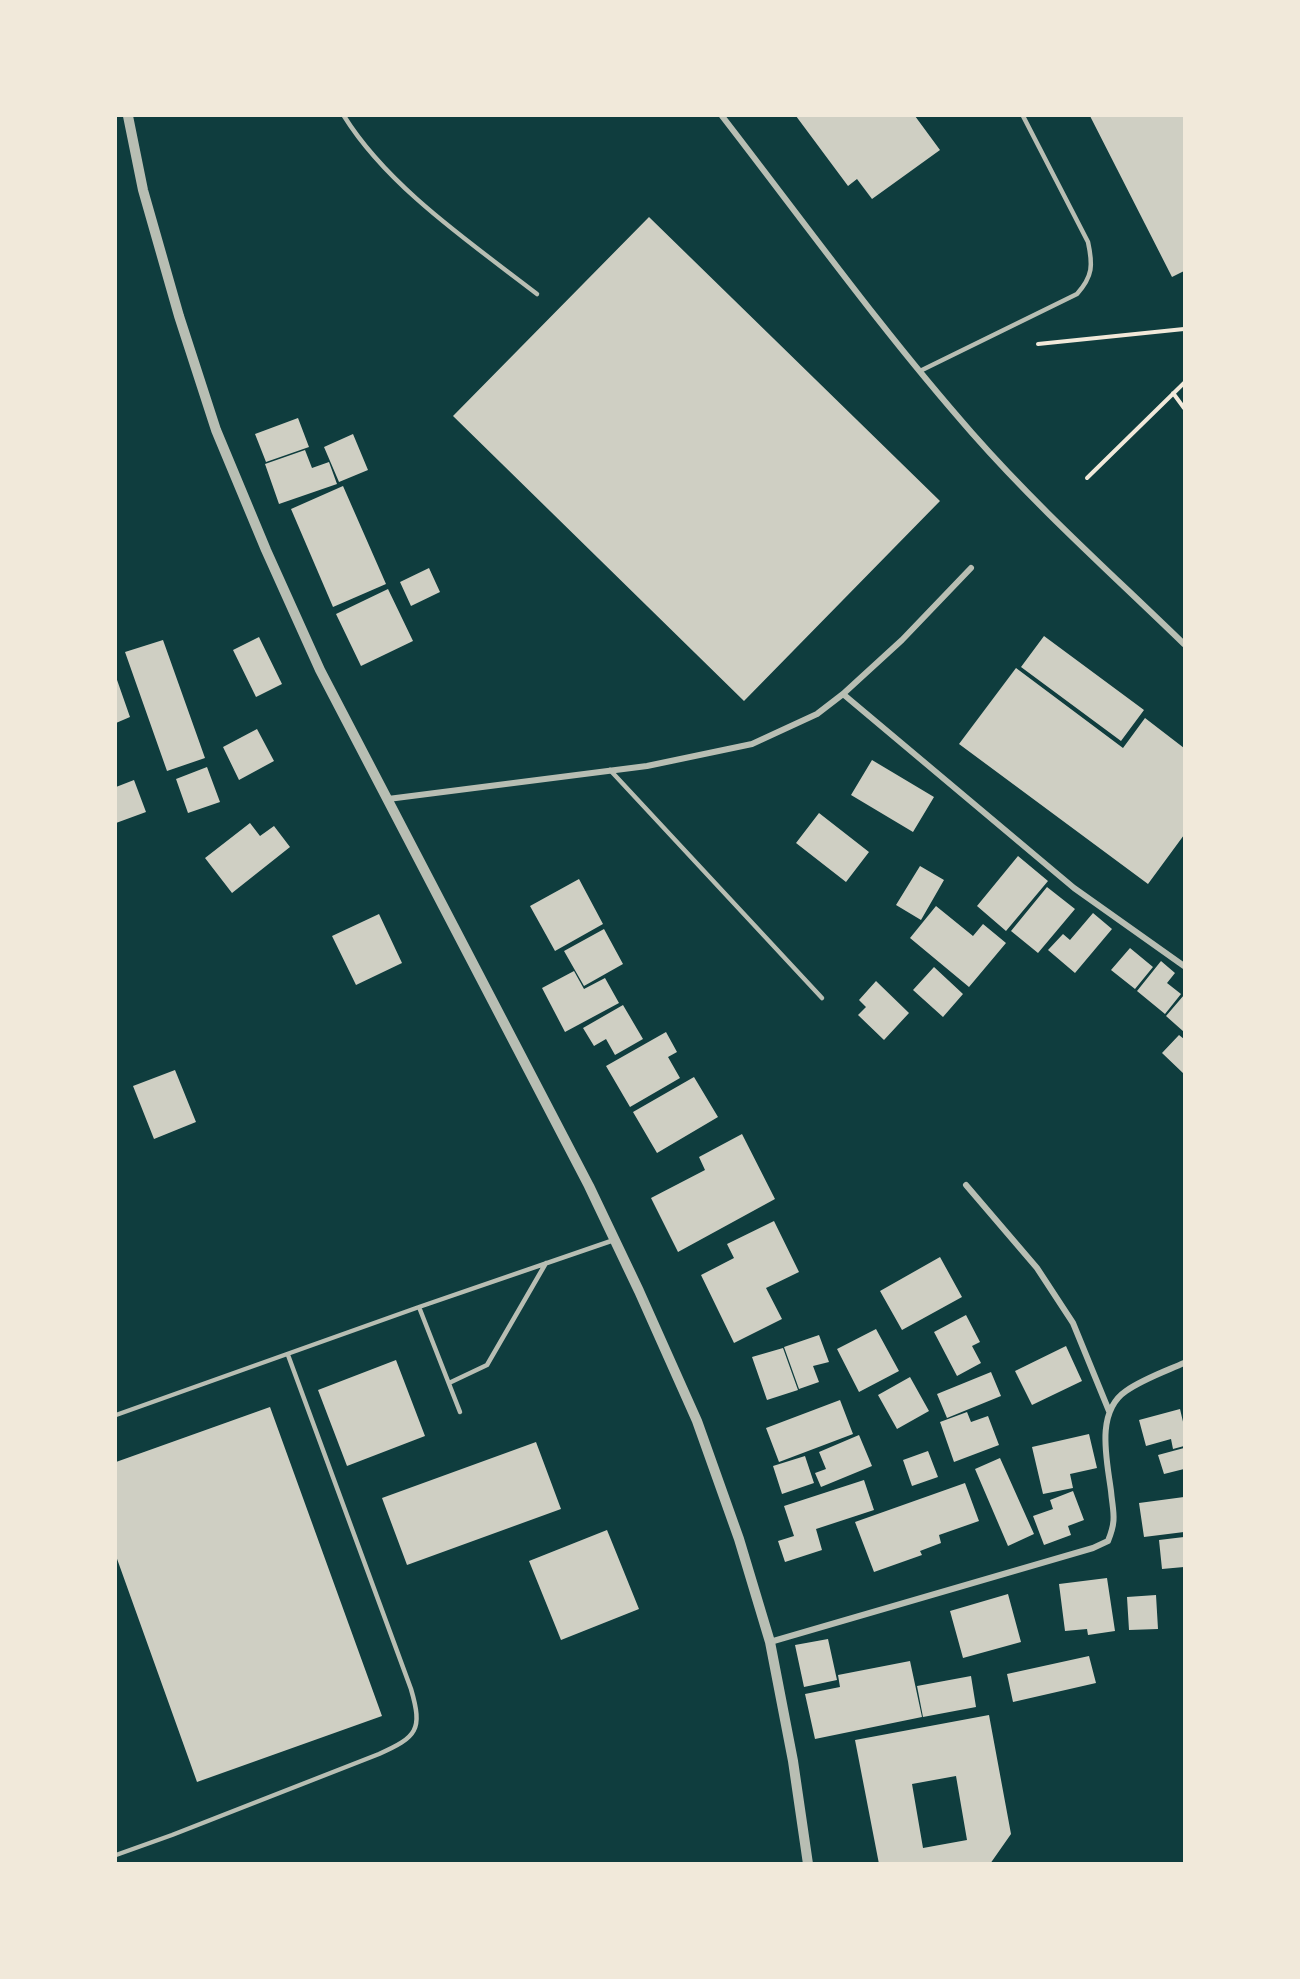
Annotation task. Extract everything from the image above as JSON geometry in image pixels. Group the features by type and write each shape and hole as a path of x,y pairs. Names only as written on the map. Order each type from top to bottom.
{"street":[{"path":"128,116 143,190 216,430 266,550 320,670 579,1166 639,1291 697,1421 739,1539 770,1642 793,1761 808,1863"},
{"path":"722,116 920,371 972,433 1026,491 1185,644"},
{"path":"388,799 646,766 752,744 817,714 843,694 902,640 971,568"},
{"path":"843,694 1074,888 1185,966"},
{"path":"966,1185 1037,1268 1073,1323 1110,1411"},
{"path":"770,1642 1093,1548 1108,1541 1115,1524 1105,1443 1110,1411 1116,1400 1126,1391 1185,1363"}],"lane":[{"path":"344,116 387,171 446,223 537,294"},
{"path":"920,371 1077,294 1086,284 1092,261 1088,242 1023,116"},
{"path":"610,770 822,998"},
{"path":"116,1415 614,1240"},
{"path":"449,1383 487,1365 546,1263"},
{"path":"419,1307 460,1413"},
{"path":"116,1855 402,1744 417,1724 418,1712 411,1689 288,1355"}],"path":[{"path":"1038,344 1185,329"},
{"path":"1087,478 1185,383"},
{"path":"1173,393 1185,408"}],"building":[{"path":"796,116 915,116 940,150 872,199 857,179 848,186"},
{"path":"1090,116 1184,116 1184,271 1172,277"},
{"path":"649,217 940,501 744,701 453,416"},
{"path":"298,418 309,447 266,462 255,434"},
{"path":"353,434 368,470 339,482 324,447"},
{"path":"305,450 312,468 329,462 337,484 279,504 265,464"},
{"path":"343,486 386,584 333,607 291,509"},
{"path":"429,568 440,592 411,606 400,582"},
{"path":"388,589 413,641 361,666 336,614"},
{"path":"1044,636 1144,710 1121,741 1021,667"},
{"path":"259,637 282,684 256,697 233,650"},
{"path":"163,640 205,758 167,771 125,652"},
{"path":"1016,668 1123,748 1145,718 1184,748 1184,835 1148,884 959,744"},
{"path":"116,677 130,717 116,723"},
{"path":"257,729 274,761 239,780 223,747"},
{"path":"872,760 934,797 913,832 851,795"},
{"path":"207,767 220,802 188,813 176,779"},
{"path":"134,780 146,812 116,823 116,787"},
{"path":"819,813 869,852 846,882 796,843"},
{"path":"250,823 260,836 274,826 290,847 232,893 205,858"},
{"path":"1018,856 1048,881 1006,931 977,906"},
{"path":"920,866 944,880 921,920 896,905"},
{"path":"579,879 603,924 555,951 530,906"},
{"path":"1047,887 1075,909 1038,953 1011,931"},
{"path":"936,906 973,936 983,924 1006,943 969,987 910,938"},
{"path":"1093,913 1112,929 1075,973 1048,950 1063,934 1070,940"},
{"path":"379,914 402,963 356,985 332,936"},
{"path":"604,929 623,964 584,986 564,951"},
{"path":"1130,948 1153,967 1135,989 1111,970"},
{"path":"1161,961 1175,973 1167,983 1181,994 1165,1014 1137,991"},
{"path":"934,967 963,994 943,1017 913,990"},
{"path":"574,971 584,989 605,978 619,1003 565,1032 542,988"},
{"path":"876,981 909,1013 884,1040 858,1015 866,1007 859,1000"},
{"path":"1184,995 1184,1032 1166,1016"},
{"path":"623,1005 643,1039 615,1055 606,1039 594,1046 583,1028"},
{"path":"666,1032 677,1052 668,1057 680,1078 630,1107 606,1066"},
{"path":"1179,1035 1184,1039 1184,1074 1162,1053"},
{"path":"175,1070 196,1122 154,1139 133,1086"},
{"path":"694,1077 718,1117 657,1153 633,1112"},
{"path":"742,1134 775,1199 678,1252 651,1198 705,1170 699,1157"},
{"path":"774,1221 799,1272 766,1288 782,1319 734,1343 701,1275 734,1258 727,1244"},
{"path":"940,1257 962,1297 902,1330 880,1291"},
{"path":"966,1315 980,1342 972,1346 981,1363 957,1376 934,1332"},
{"path":"876,1329 899,1371 859,1392 837,1349"},
{"path":"819,1335 829,1362 813,1366 819,1382 799,1389 784,1347"},
{"path":"1066,1346 1082,1381 1032,1405 1015,1371"},
{"path":"783,1348 798,1390 767,1400 752,1357"},
{"path":"396,1360 425,1436 347,1466 318,1390"},
{"path":"991,1372 1001,1396 947,1418 937,1394"},
{"path":"910,1377 929,1411 897,1429 878,1395"},
{"path":"840,1400 853,1434 779,1462 766,1428"},
{"path":"270,1407 382,1716 197,1782 116,1556 116,1462"},
{"path":"1180,1409 1184,1426 1184,1446 1173,1449 1171,1439 1146,1446 1139,1420"},
{"path":"967,1412 971,1422 988,1416 999,1445 954,1462 940,1422"},
{"path":"1089,1434 1097,1468 1070,1474 1073,1488 1043,1494 1032,1447"},
{"path":"859,1435 872,1466 821,1487 815,1473 826,1469 819,1452"},
{"path":"536,1442 561,1509 407,1565 382,1498"},
{"path":"1184,1448 1184,1469 1164,1474 1158,1455"},
{"path":"928,1451 938,1477 912,1486 903,1460"},
{"path":"805,1456 814,1483 782,1494 773,1466"},
{"path":"1000,1458 1034,1534 1008,1546 975,1469"},
{"path":"864,1480 874,1510 816,1529 822,1550 785,1562 778,1541 794,1536 784,1506"},
{"path":"965,1483 979,1521 939,1535 941,1543 920,1551 922,1555 874,1572 855,1522"},
{"path":"1073,1491 1084,1520 1068,1526 1071,1535 1044,1545 1033,1516 1053,1509 1050,1500"},
{"path":"1184,1497 1184,1532 1144,1537 1139,1503"},
{"path":"607,1530 639,1609 561,1640 529,1561"},
{"path":"1184,1537 1184,1567 1162,1569 1159,1540"},
{"path":"1107,1578 1115,1631 1088,1635 1087,1629 1065,1631 1059,1584"},
{"path":"1008,1594 1021,1642 963,1658 950,1611"},
{"path":"1156,1595 1158,1629 1129,1630 1127,1597"},
{"path":"828,1639 837,1680 804,1687 795,1645"},
{"path":"1089,1656 1096,1683 1013,1702 1007,1674"},
{"path":"910,1661 922,1717 815,1739 805,1694 840,1687 838,1675"},
{"path":"971,1676 976,1707 923,1717 917,1686"},
{"path":"989,1715 1011,1834 990,1864 879,1864 855,1740","holes":["956,1776 967,1840 923,1848 912,1784"]}]}
